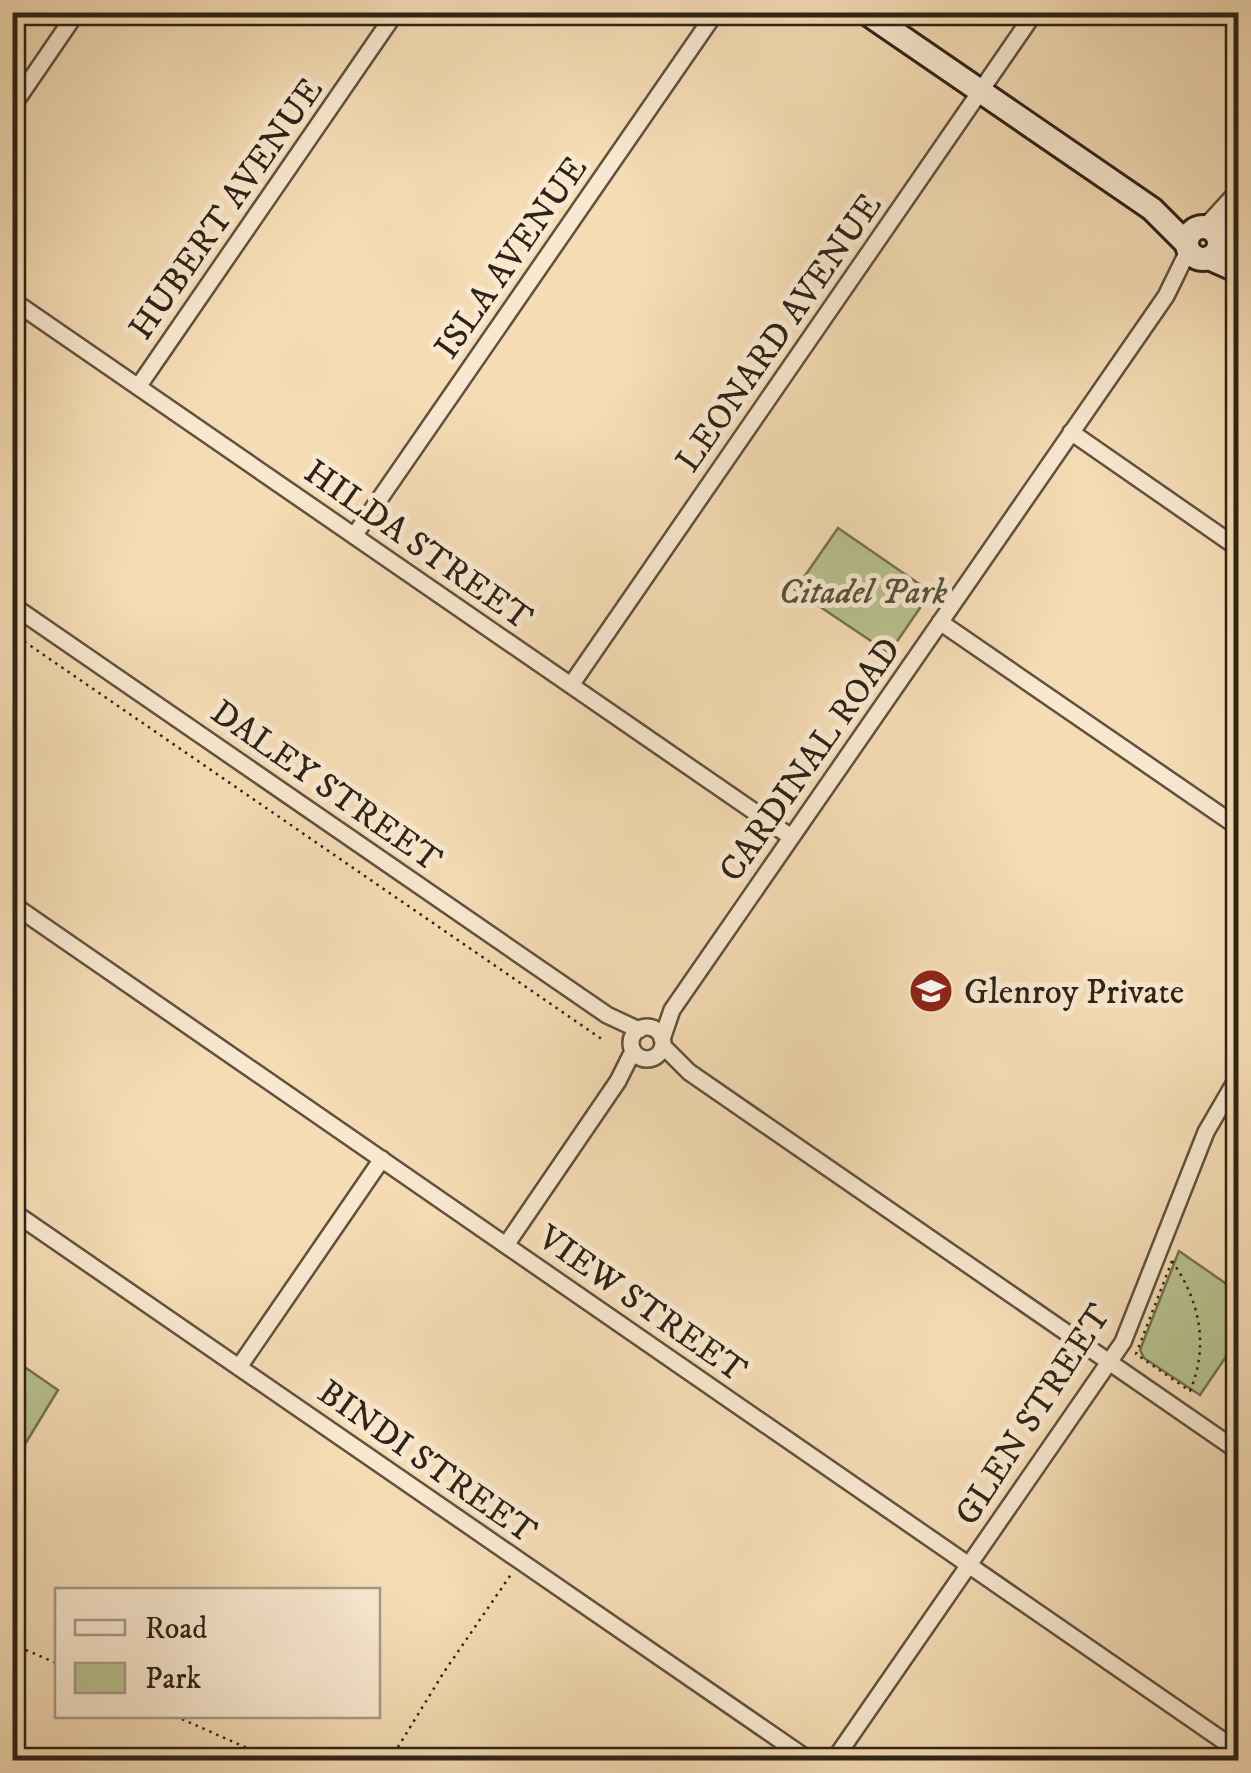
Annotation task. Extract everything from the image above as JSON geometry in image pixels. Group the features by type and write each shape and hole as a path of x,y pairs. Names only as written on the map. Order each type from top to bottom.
{"street":[{"path":"12,106 77,12"},
{"name":"HUBERT AVENUE","path":"138,388 396,12"},
{"name":"ISLA AVENUE","path":"354,536 716,12"},
{"path":"865,12 1238,268"},
{"name":"LEONARD AVENUE","path":"570,685 1035,12"},
{"name":"CARDINAL ROAD","path":"506,1245 1237,193"},
{"name":"HILDA STREET","path":"19,304 792,837"},
{"path":"1071,432 1238,548"},
{"name":"DALEY STREET","path":"12,605 1238,1451"},
{"path":"940,622 1238,826"},
{"name":"VIEW STREET","path":"12,904 1238,1751"},
{"name":"GLEN STREET","path":"834,1760 1128,1330 1212,1119 1238,1077"},
{"path":"239,1367 382,1159"},
{"name":"BINDI STREET","path":"12,1210 809,1760"}],"lane":[{"path":"12,326 19,304"}],"path":[{"path":"12,633 604,1040"},
{"path":"1172,1262 1192,1296 1199,1319 1200,1355 1190,1391 1136,1354 1172,1262"},
{"path":"390,1760 444,1672 520,1562"},
{"path":"12,1644 55,1663"},
{"path":"180,1718 274,1760"}],"green space":[{"name":"Citadel Park","path":"838,528 931,592 889,653 795,590"},
{"path":"1179,1251 1238,1292 1238,1339 1200,1395 1144,1358 1140,1350"},
{"path":"13,1359 58,1390 13,1464"}],"place":[{"name":"Glenroy Private","path":"931,991"}]}
